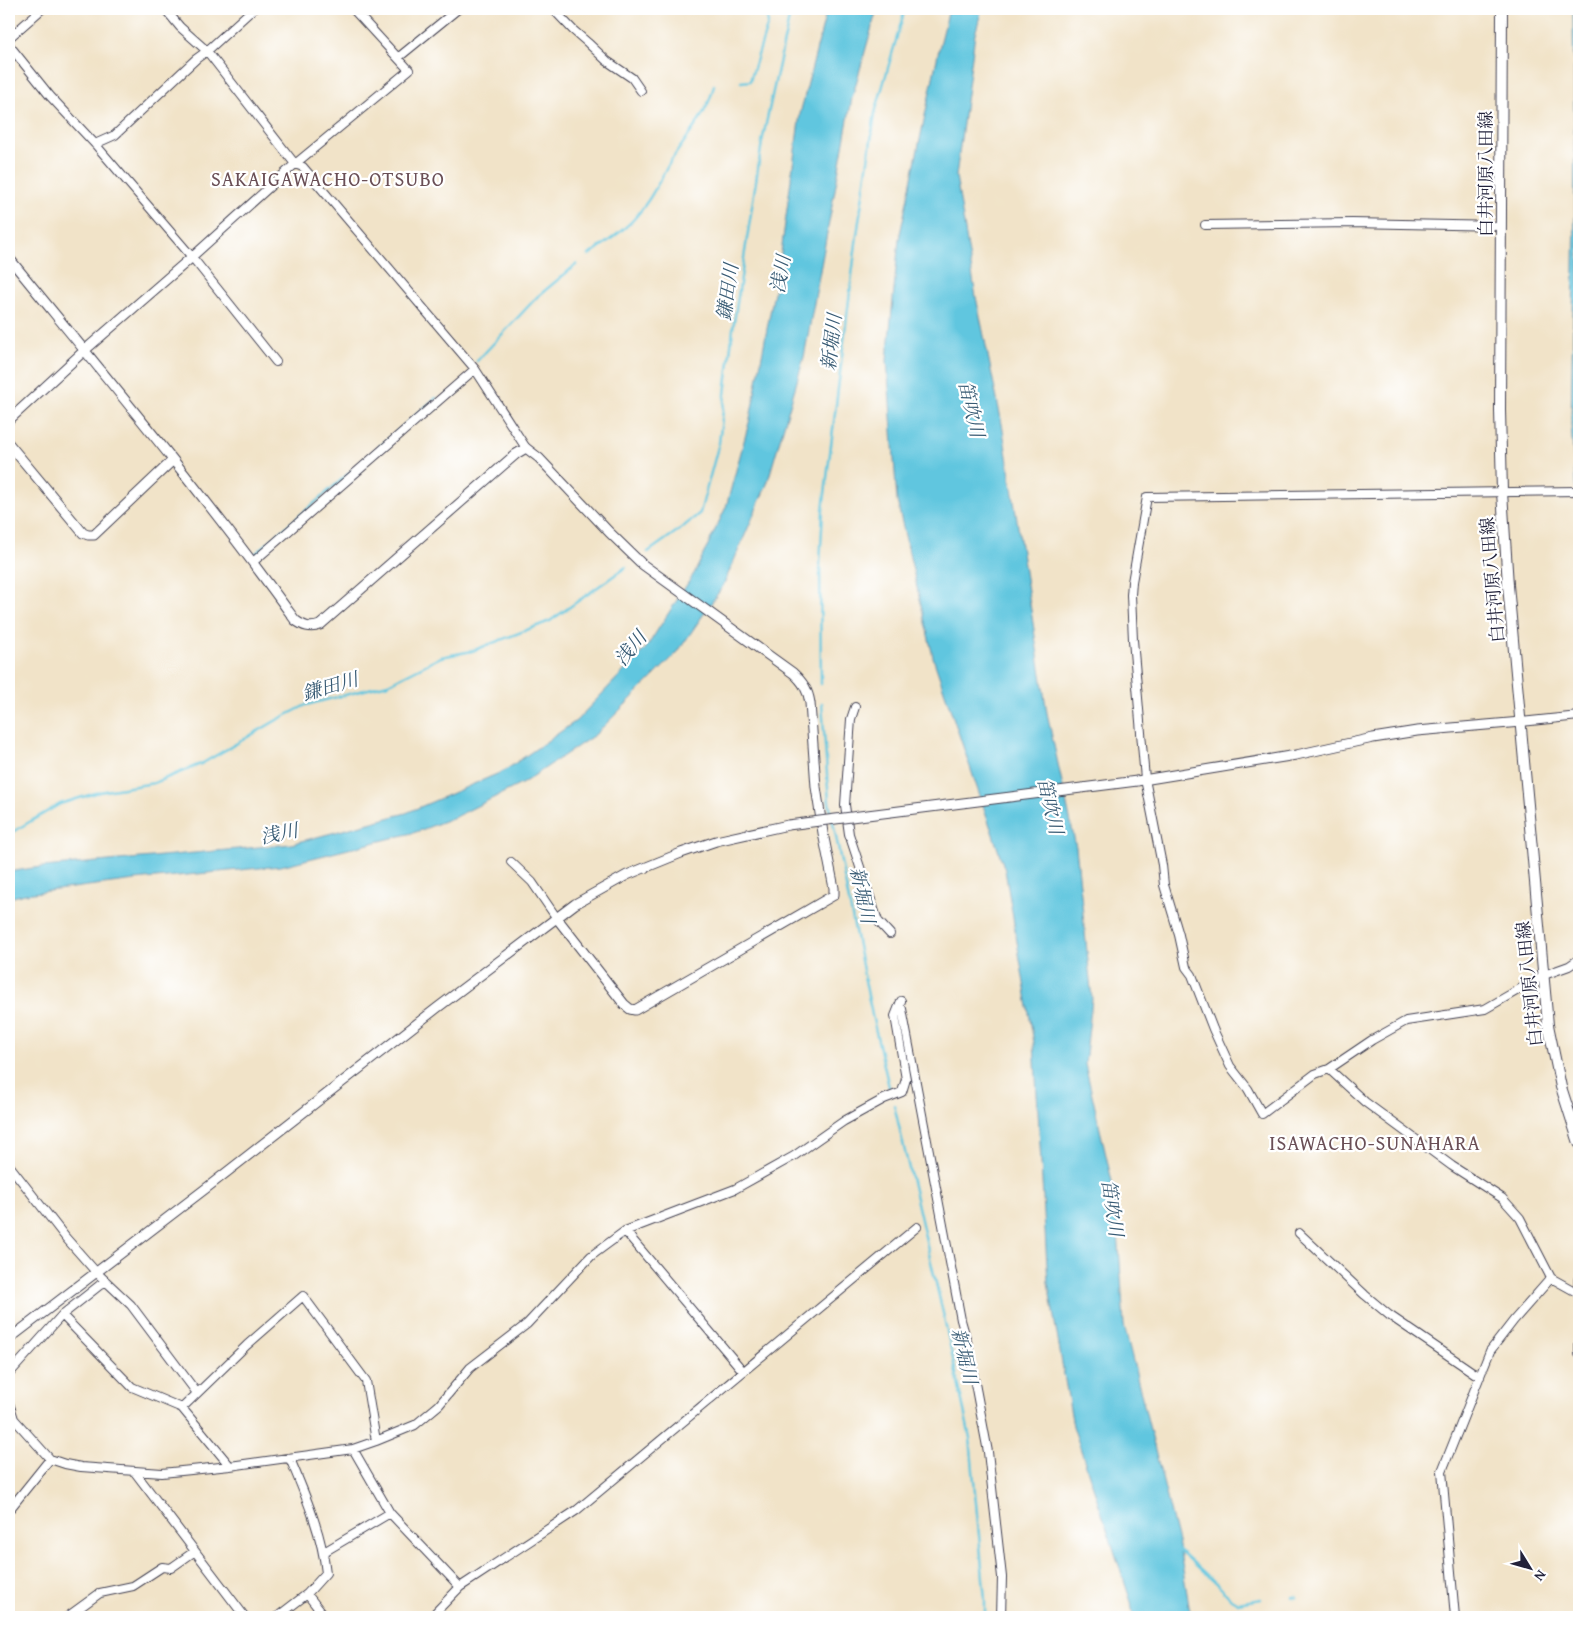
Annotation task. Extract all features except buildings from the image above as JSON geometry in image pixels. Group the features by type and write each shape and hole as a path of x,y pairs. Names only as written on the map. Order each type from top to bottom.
{"main road":[{"name":"白井河原八田線","path":"1502,9 1500,410 1502,492 1508,585 1548,1025 1561,1087 1579,1142"}],"street":[{"path":"9,38 42,9"},
{"path":"165,9 180,27 207,51 295,164 303,167 475,369 526,448 539,458 628,550 679,592 793,673 804,684 808,692 816,787 834,895 635,1010 630,1009 624,1004 556,917 532,882 511,862"},
{"path":"95,144 115,135 253,9"},
{"path":"9,420 295,164 409,70 353,9"},
{"path":"398,57 458,9"},
{"path":"553,9 607,61 632,78 641,90"},
{"path":"9,45 50,96 95,144 192,257 276,362"},
{"path":"1205,225 1352,223 1501,226"},
{"path":"9,258 173,460 253,562 295,620 308,627 320,625 516,454 526,448"},
{"path":"253,562 475,369"},
{"path":"9,444 83,533 88,535 94,535 173,460"},
{"path":"1579,491 1147,497 1131,595 1141,780 1162,865 1164,885 1179,935 1186,967 1192,975 1230,1066 1248,1089 1262,1114 1315,1074 1329,1068 1406,1021 1485,1009 1544,975 1569,966 1579,959"},
{"path":"855,707 851,719 845,805 849,834 878,921 890,934"},
{"path":"9,1339 556,917 600,889 627,875 681,853 716,841 788,825 1141,780 1296,755 1382,736 1418,731 1579,716"},
{"path":"9,1403 12,1417 50,1458 65,1464 81,1467 162,1473 353,1450 415,1425 439,1405 470,1368 527,1324 591,1256 625,1231 735,1189 794,1156 884,1098 902,1092 906,1079 895,1016 901,1005 988,1452 1002,1577 1001,1617"},
{"path":"1329,1068 1365,1102 1458,1170 1502,1198 1520,1218 1551,1278 1579,1294 1579,1279"},
{"path":"10,1170 96,1272 130,1305 197,1394"},
{"path":"431,1617 460,1586 577,1510 917,1227"},
{"path":"625,1231 743,1371"},
{"path":"1299,1232 1364,1295 1389,1315 1480,1377"},
{"path":"1455,1617 1442,1471 1490,1352 1514,1320 1551,1278"},
{"path":"9,1374 62,1315 105,1281"},
{"path":"182,1408 247,1345 303,1296 366,1381 376,1441"},
{"path":"62,1315 132,1387 182,1408 230,1466"},
{"path":"1579,1338 1579,1353"},
{"path":"353,1450 390,1513 460,1586"},
{"path":"9,1510 50,1458"},
{"path":"277,1617 307,1594 326,1573 324,1552 310,1506 288,1458"},
{"path":"134,1471 245,1617"},
{"path":"324,1552 390,1513"},
{"path":"67,1617 100,1593 134,1586 162,1567 171,1568 195,1551"},
{"path":"307,1594 325,1617"}],"water":[{"name":"浅川","path":"827,9 877,9 852,98 804,357 767,484 723,586 677,653 596,734 523,783 455,817 416,832 281,866 135,880 25,894 9,898 9,872 33,868 291,844 406,813 504,771 576,721 646,648 695,572 726,507 750,419 780,260 800,114"},
{"name":"笛吹川","path":"949,9 982,9 975,34 956,176 976,297 1002,424 1047,713 1076,847 1092,999 1085,1064 1116,1199 1124,1325 1179,1546 1191,1617 1133,1617 1131,1602 1073,1426 1048,1283 1034,1043 1005,870 934,661 897,501 887,360 899,239"},
{"path":"1573,9 1579,9 1579,539 1571,424 1575,211"}],"waterway":[{"path":"741,82 750,81 768,23 764,9"},
{"name":"鎌田川","path":"648,552 700,513 719,443 733,329 762,142 791,9"},
{"name":"新堀川","path":"821,684 820,564 823,510 857,235 875,113 905,9"},
{"path":"589,255 624,229 645,206 669,164 707,106 714,85"},
{"path":"477,361 537,297 577,264"},
{"path":"361,463 436,398"},
{"path":"254,555 354,469"},
{"name":"鎌田川","path":"9,834 60,804 99,792 154,783 203,763 306,705 388,684 441,657 472,651 550,621 626,567"},
{"name":"新堀川","path":"822,703 829,802 872,1015 890,1091"},
{"name":"新堀川","path":"894,1105 970,1438 985,1617"},
{"path":"1178,1549 1231,1599 1238,1603 1261,1599"}],"district":[{"name":"SAKAIGAWACHO-OTSUBO","path":"328,178"},
{"name":"ISAWACHO-SUNAHARA","path":"1375,1142"}]}
